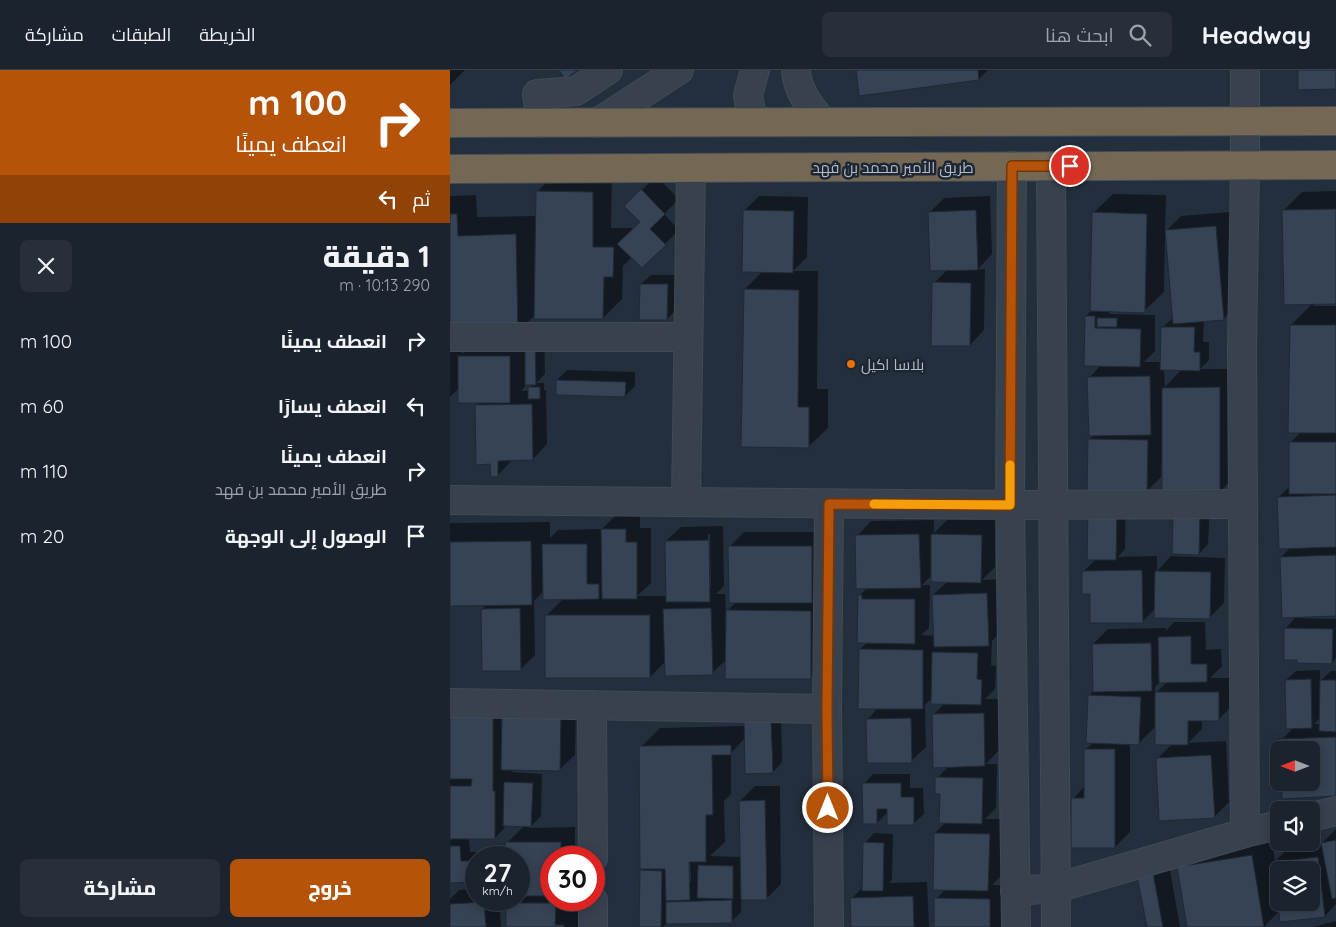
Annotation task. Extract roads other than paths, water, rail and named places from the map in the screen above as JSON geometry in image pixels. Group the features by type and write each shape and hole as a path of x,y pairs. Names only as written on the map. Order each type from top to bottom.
{"highway":[{"path":"450,123 1336,121"},
{"name":"طريق الأمير محمد بن فهد","path":"450,169 1336,165"}],"street":[{"path":"541,123 537,94 576,91 608,70"},
{"path":"597,123 679,70"},
{"path":"753,122 748,95 755,70"},
{"path":"796,70 796,78 806,102 823,122"},
{"path":"1245,70 1242,348 1245,833"},
{"path":"1012,166 1010,505 1016,927"},
{"path":"1051,166 1056,927"},
{"path":"686,502 691,168"},
{"path":"450,338 688,337"},
{"path":"450,500 1010,505 1243,504"},
{"path":"829,504 827,709 829,927"},
{"path":"450,703 827,709"},
{"path":"592,705 592,846"},
{"path":"1320,815 1336,812"},
{"path":"1015,891 1056,888 1270,827"},
{"path":"593,911 593,927"}],"place":[{"name":"بلاسا اكيل","path":"851,364"}]}
